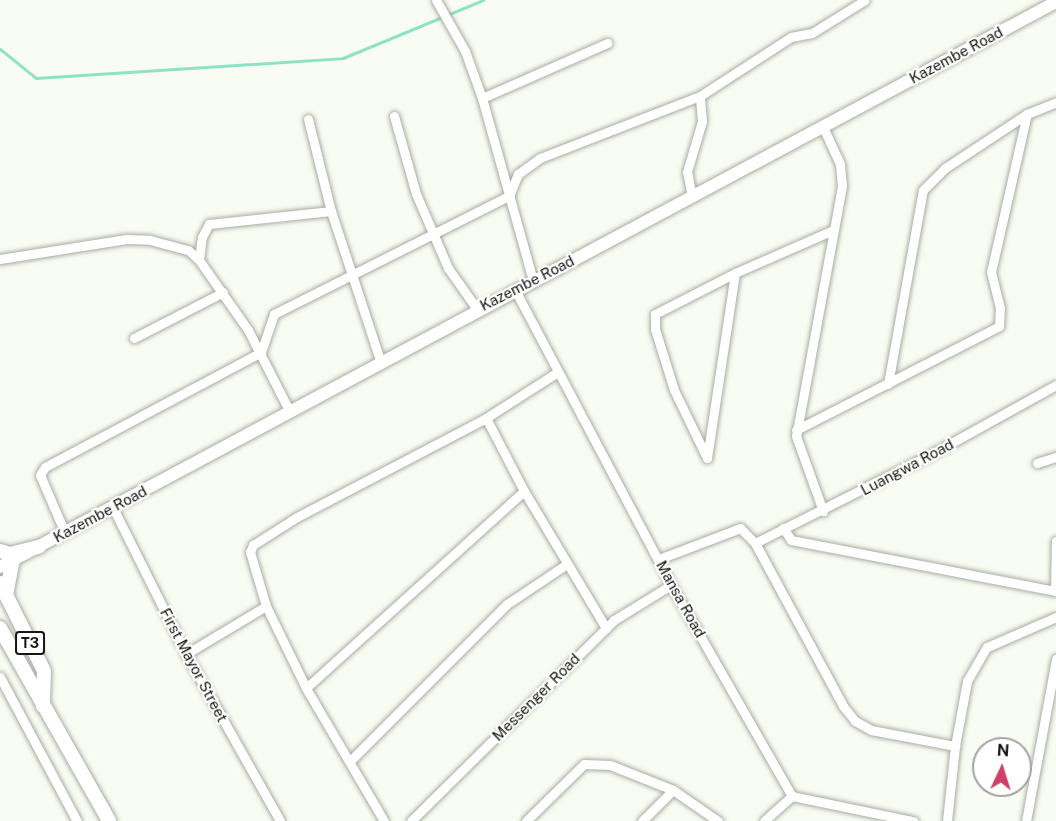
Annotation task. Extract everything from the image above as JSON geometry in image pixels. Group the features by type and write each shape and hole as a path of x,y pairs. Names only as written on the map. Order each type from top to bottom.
{"highway":[{"path":"0,551 10,554 39,547"},
{"path":"6,595 13,560"},
{"name":"T3","path":"0,582 44,671 43,708"},
{"name":"T3","path":"0,628 43,708 109,821"}],"main road":[{"name":"Kazembe Road","path":"0,567 113,508 477,309 1056,2"}],"street":[{"path":"436,0 460,40 482,98 533,281"},
{"path":"65,533 40,475 45,467 261,352 274,314 509,196 518,174 540,158 700,96 791,38 812,33 865,0"},
{"path":"482,98 607,43"},
{"path":"692,196 687,172 702,121 700,96"},
{"path":"888,384 923,190 945,168 1027,114 1056,102"},
{"path":"796,430 999,326 1000,308 991,272 1027,114"},
{"path":"394,116 416,194 448,268 477,309"},
{"path":"308,119 331,211 381,363"},
{"path":"823,127 843,179 831,231 796,430 800,452 824,511"},
{"path":"199,260 202,237 209,224 331,211"},
{"path":"735,273 707,458 674,390 655,329 655,314 735,273 831,231"},
{"path":"0,259 126,239 177,247 199,260 223,292 261,352 290,412"},
{"name":"Mansa Road","path":"515,290 556,373 659,558 671,585 792,796"},
{"path":"134,339 223,292"},
{"path":"384,821 306,688 266,606 250,563 253,545 400,460 486,418 556,373"},
{"name":"Luangwa Road","path":"755,543 783,528 824,511 1056,385"},
{"path":"486,418 524,491 606,628"},
{"path":"1037,463 1056,457"},
{"path":"306,688 524,491"},
{"name":"First Mayor Street","path":"113,508 186,654 280,821"},
{"path":"659,558 736,528 755,543 843,706 855,721 871,730 955,746"},
{"path":"783,528 791,540 1055,591 1056,541"},
{"path":"350,761 507,604 567,564"},
{"name":"Messenger Road","path":"411,821 606,628 671,585"},
{"path":"186,654 266,606"},
{"path":"947,821 955,746 967,681 987,647 1056,618"},
{"path":"1026,821 1056,659"},
{"path":"0,677 77,821"},
{"path":"526,821 584,764 610,765 673,790 718,821"},
{"path":"642,821 673,790"},
{"path":"764,821 792,796 913,821"}],"waterway":[{"path":"0,49 36,78 343,58 483,0"}]}
